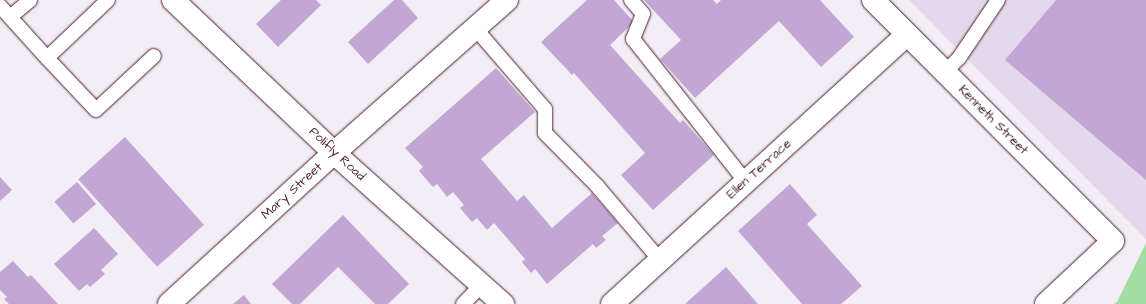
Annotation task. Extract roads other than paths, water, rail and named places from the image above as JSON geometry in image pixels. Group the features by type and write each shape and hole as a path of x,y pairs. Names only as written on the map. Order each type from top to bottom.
{"street":[{"name":"Polifly Road","path":"173,0 334,153 503,304"},
{"name":"Mary Street","path":"169,304 334,153 507,0"},
{"name":"Kenneth Street","path":"873,0 1113,242 1046,304"},
{"name":"Ellen Terrace","path":"612,304 745,181 907,35"}],"lane":[{"path":"10,17 30,0"},
{"path":"47,58 108,0"},
{"path":"631,0 644,14 633,40 745,181"},
{"path":"945,72 959,58 998,0"},
{"path":"0,6 96,110 154,56"},
{"path":"475,28 545,108 545,133 598,187 660,260"},
{"path":"463,304 482,284"}]}
